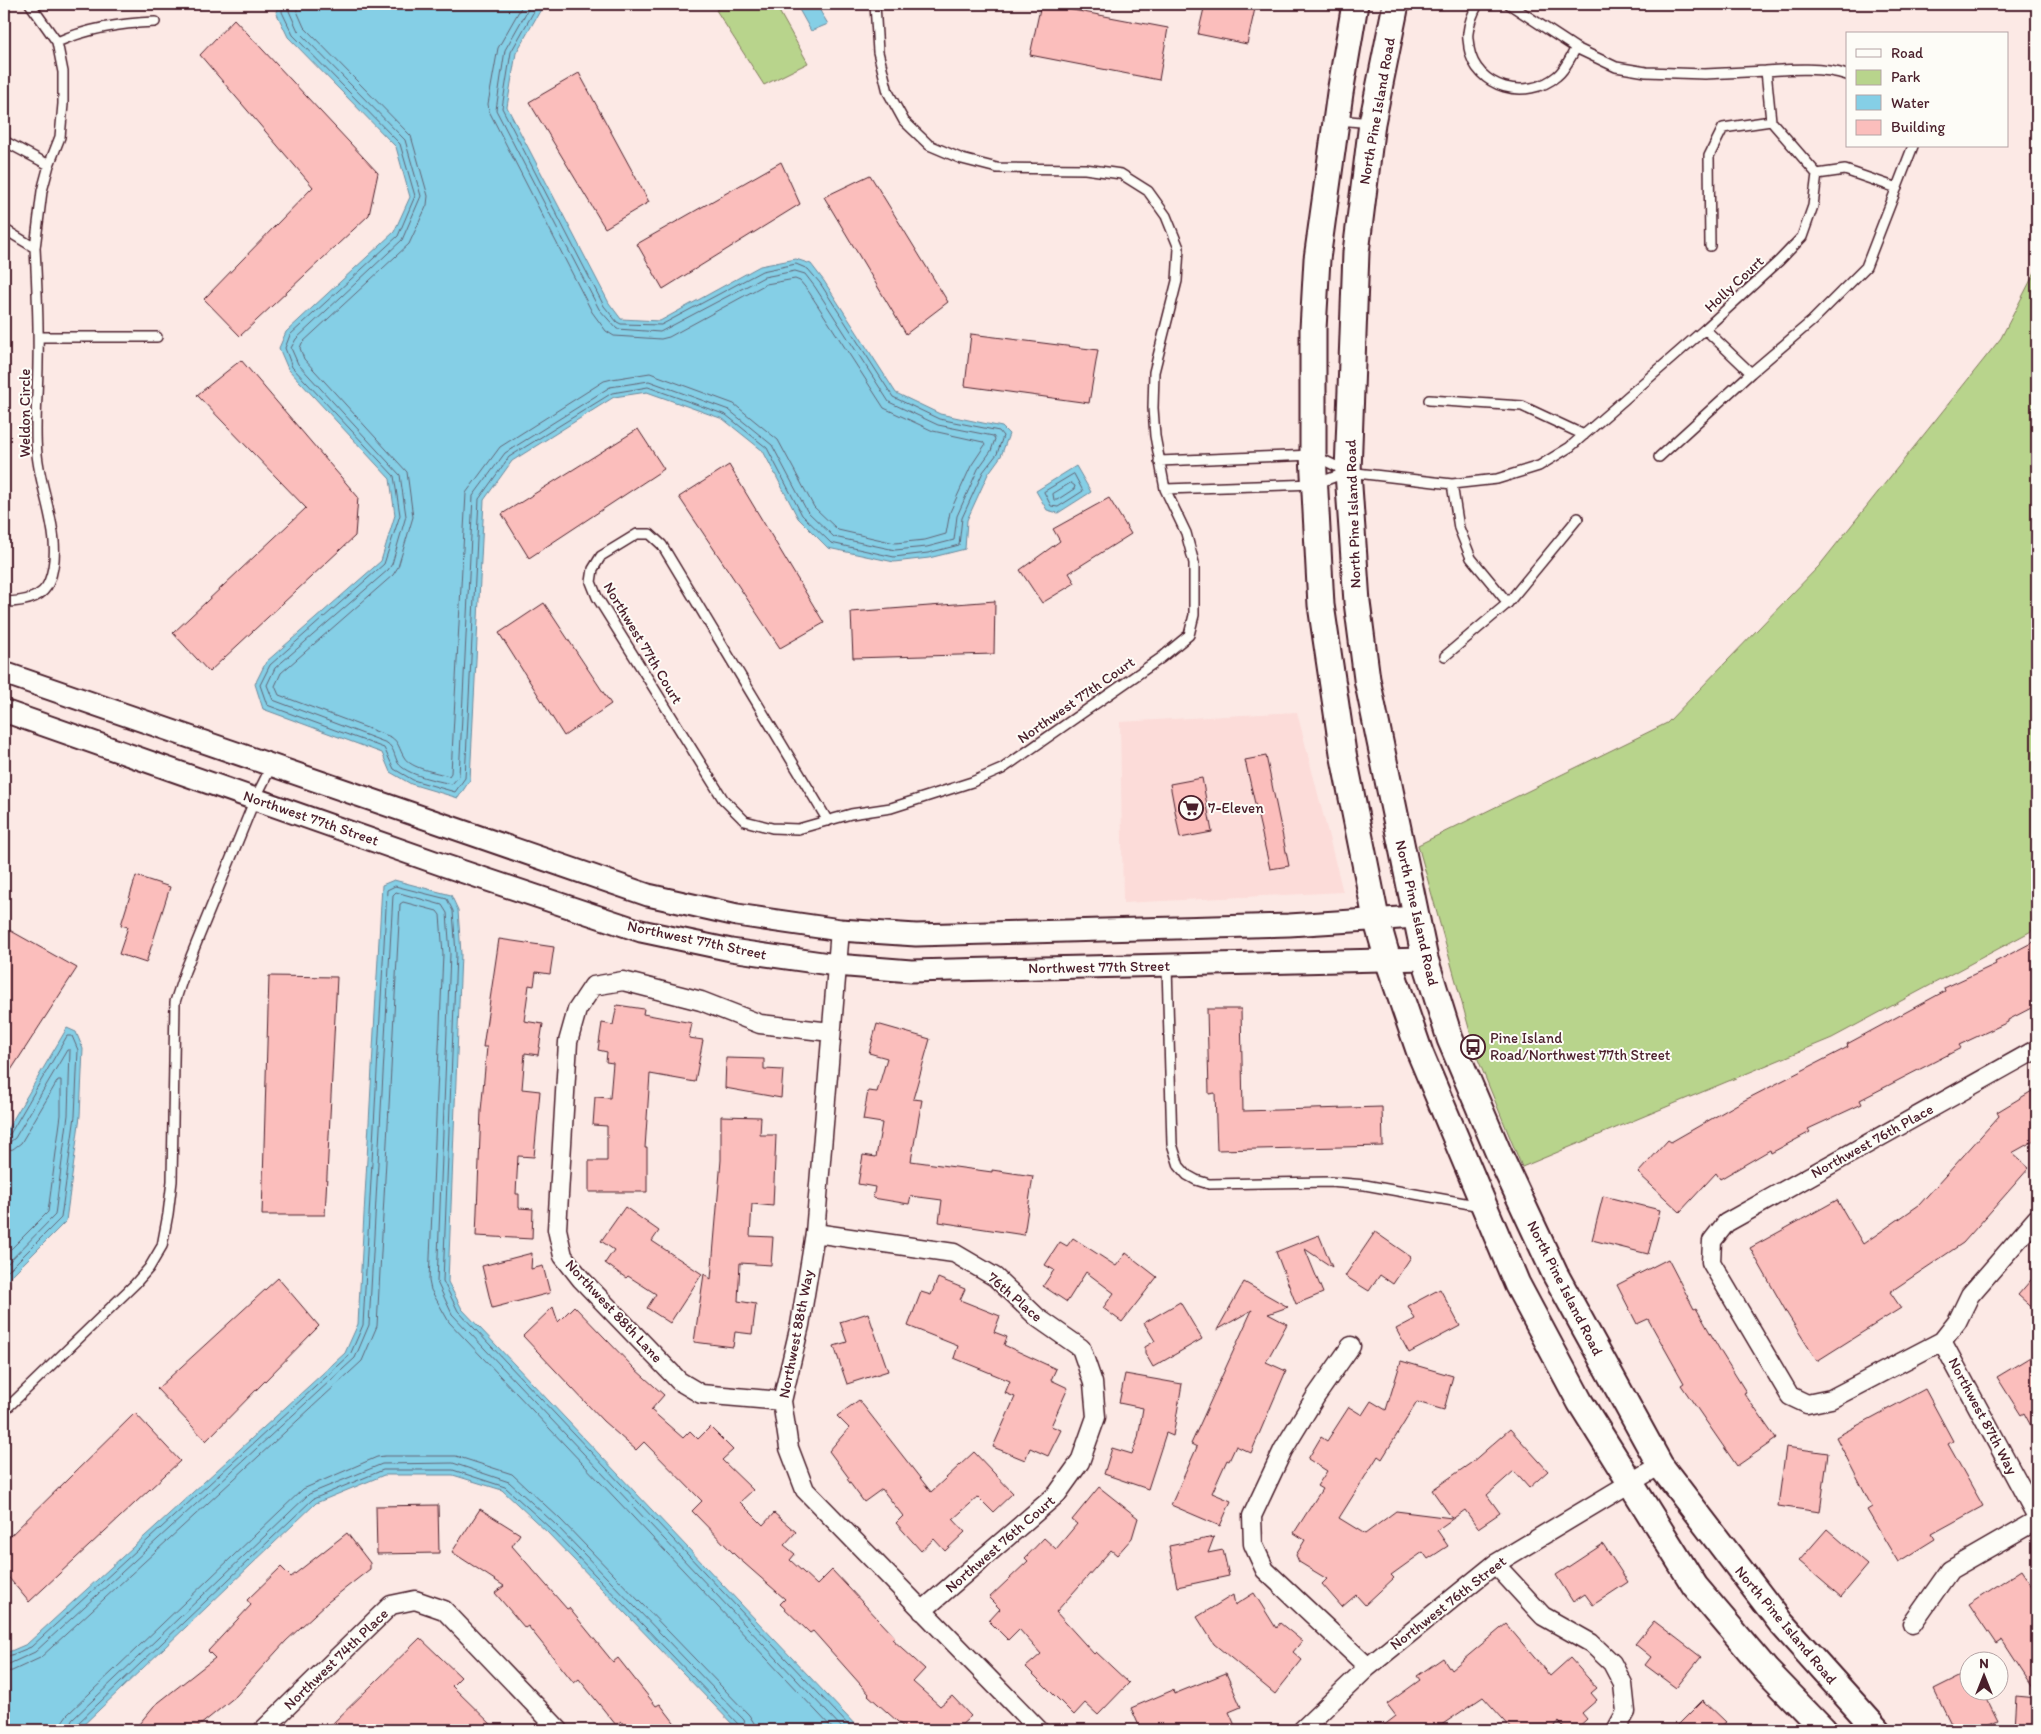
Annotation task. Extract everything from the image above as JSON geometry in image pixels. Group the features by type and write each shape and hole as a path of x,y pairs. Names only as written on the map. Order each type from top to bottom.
{"main road":[{"path":"1356,4 1336,120 1317,259 1313,329 1313,455 1323,615 1343,753 1376,918 1388,960 1420,1053 1517,1284 1580,1402 1695,1586 1768,1671 1824,1730"},
{"name":"North Pine Island Road","path":"1396,4 1372,123 1356,252 1348,472 1357,602 1367,679 1425,959 1450,1039 1499,1154 1547,1257 1660,1465 1781,1623 1877,1730"}],"street":[{"path":"4,673 648,895 737,915 840,930 916,935 1289,925 1376,918 1416,917"},
{"name":"Northwest 77th Street","path":"4,710 641,932 730,950 836,965 911,971 1425,959"},
{"path":"1161,928 1167,965"},
{"name":"Northwest 88th Way","path":"840,930 815,1233 800,1325 782,1401 788,1448 805,1490 1039,1730"},
{"name":"Northwest 88th Lane","path":"782,1401 701,1394 679,1381 582,1279 563,1256 557,1229 568,1042 576,1010 593,986 623,981 701,1000 760,1024 831,1032"},
{"name":"Northwest 76th Place","path":"1942,1341 1831,1399 1807,1404 1790,1396 1711,1262 1712,1241 1726,1223 2037,1049"},
{"path":"1942,1341 1957,1322 1970,1295 2037,1218"},
{"name":"76th Place","path":"815,1233 954,1253 995,1277 1038,1318 1081,1348 1093,1383 1096,1417"},
{"name":"Northwest 87th Way","path":"1942,1341 2037,1518"},
{"path":"1351,1346 1316,1396 1283,1450 1252,1516 1254,1544 1265,1570 1368,1667"},
{"name":"Northwest 76th Court","path":"922,1612 1057,1494 1080,1462 1096,1417"},
{"name":"Northwest 76th Street","path":"1302,1730 1368,1667 1495,1564 1660,1465"},
{"path":"1912,1624 1950,1570 2037,1518"},
{"path":"1495,1564 1543,1616 1591,1643 1612,1664 1623,1684 1626,1712 1616,1730"},
{"name":"Northwest 74th Place","path":"263,1730 391,1605 415,1600 444,1610 559,1730"}],"lane":[{"name":"Weldon Circle","path":"4,602 22,602 35,597 49,584 54,564 52,525 37,454 39,337 35,248 42,191 60,136 64,104 64,72 57,42 30,4"},
{"path":"875,4 878,52 888,92 904,122 929,145 962,160 997,168 1085,169 1121,174 1148,191 1166,216 1179,248 1177,281 1154,372 1153,408 1159,461 1165,489 1315,484 1348,472"},
{"path":"1478,4 1467,34 1471,56 1480,72 1495,84 1518,90 1542,85 1558,76 1576,48"},
{"path":"1509,4 1576,48 1616,68 1646,72 1706,74 1794,69 1840,73 1846,76"},
{"path":"57,42 97,28 130,23 155,22"},
{"path":"1766,70 1772,121 1816,174 1845,170 1897,188"},
{"path":"1336,120 1372,123"},
{"path":"1710,246 1708,156 1723,128 1772,121"},
{"path":"4,141 49,165"},
{"path":"1660,457 1751,373 1812,321 1866,267 1912,148"},
{"name":"Holly Court","path":"1348,472 1452,484 1497,479 1538,466 1570,448 1706,329 1802,237 1813,206 1816,174"},
{"path":"4,229 35,248"},
{"path":"1706,329 1751,373"},
{"path":"39,337 157,337"},
{"path":"1429,400 1522,406 1584,436"},
{"path":"1159,461 1313,455 1348,472"},
{"path":"1452,484 1459,528 1471,558 1508,603"},
{"name":"Northwest 77th Court","path":"828,821 662,545 650,534 637,534 601,556 593,569 591,582 597,597 723,799 745,821 772,828 798,829 828,821 852,814 891,808 926,798 1002,769 1161,658 1189,635 1194,615 1194,563 1186,533 1165,489"},
{"path":"1445,656 1508,603 1578,518"},
{"path":"4,1412 135,1284 149,1268 162,1246 172,1181 175,1002 185,972 255,799 272,765"},
{"path":"1167,965 1172,1144 1179,1166 1187,1175 1196,1180 1220,1185 1330,1182 1366,1185 1485,1207"}],"shaded area":[{"path":"1297,712 1343,892 1123,903 1120,722"}],"green space":[{"path":"726,4 775,4 808,63 764,85 716,10"},
{"path":"2037,268 2037,928 1832,1038 1522,1167 1477,1057 1418,845 1667,723 1819,566 2001,338"}],"water":[{"path":"279,4 544,4 516,53 507,107 609,303 621,319 660,321 760,266 796,259 811,264 824,281 896,393 940,414 1002,427 1009,434 1001,456 988,474 967,520 965,549 929,558 894,562 828,548 798,518 763,451 723,419 647,392 614,397 512,461 484,500 470,780 458,798 411,784 390,772 382,753 263,709 255,684 266,662 381,561 395,515 390,479 288,369 279,348 286,332 394,232 410,197 396,147 288,37 276,12"},
{"path":"796,4 816,4 828,24 811,31"},
{"path":"1076,466 1091,492 1058,513 1047,510 1036,491"},
{"path":"394,880 451,895 458,910 461,954 448,1282 462,1309 860,1730 738,1730 547,1532 502,1490 453,1475 384,1475 316,1503 78,1730 4,1730 4,1654 27,1644 345,1353 358,1324 382,885"},
{"path":"67,1028 76,1032 83,1049 80,1116 66,1221 4,1283 4,1135"}],"building":[{"path":"1041,4 1168,28 1159,80 1030,55"},
{"path":"1205,4 1256,4 1247,44 1198,34"},
{"path":"234,19 378,173 369,215 240,336 204,299 313,187 200,55"},
{"path":"579,73 649,202 605,228 529,102"},
{"path":"781,162 800,204 663,289 637,244"},
{"path":"870,175 948,302 906,334 824,197"},
{"path":"971,334 1098,350 1089,403 965,386"},
{"path":"241,360 358,497 355,536 209,672 173,633 306,508 197,395"},
{"path":"638,429 664,469 529,558 502,514"},
{"path":"729,465 824,623 780,648 679,497"},
{"path":"1109,498 1131,534 1069,573 1075,583 1042,603 1020,570 1060,541 1053,529"},
{"path":"995,601 994,654 853,658 851,612"},
{"path":"544,603 611,704 564,736 499,633"},
{"path":"1266,756 1289,866 1270,869 1245,760"},
{"name":"7-Eleven","path":"1202,778 1212,832 1180,838 1170,784"},
{"path":"136,876 170,887 146,963 119,954 128,927 121,925"},
{"path":"4,927 77,968 4,1081"},
{"path":"499,939 554,947 550,974 536,972 534,986 529,985 524,1021 543,1024 538,1055 525,1053 522,1089 540,1091 534,1157 518,1156 516,1194 519,1194 519,1208 533,1209 532,1239 476,1236 481,1111 487,1047 483,1047"},
{"path":"2037,940 2037,1005 2008,1020 2008,1022 1959,1045 1961,1048 1860,1100 1862,1104 1808,1129 1810,1132 1771,1153 1770,1150 1720,1179 1716,1173 1680,1212 1638,1173 1668,1140 1671,1142 1741,1102 1848,1047 1847,1044 1945,991 1944,988 1996,964 1995,962"},
{"path":"269,976 337,977 325,1215 262,1215"},
{"path":"617,1005 644,1009 643,1014 692,1023 689,1038 703,1040 695,1082 650,1074 645,1148 647,1148 647,1192 589,1192 589,1161 607,1161 607,1126 593,1125 595,1097 610,1098 613,1063 606,1062 607,1052 598,1050 602,1023 613,1025"},
{"path":"1207,1009 1241,1009 1243,1111 1382,1107 1383,1146 1217,1150 1215,1093 1209,1094"},
{"path":"877,1024 930,1039 913,1099 922,1100 911,1161 1033,1176 1024,1235 939,1222 942,1200 911,1196 909,1204 873,1198 875,1187 858,1184 863,1155 876,1157 882,1123 863,1120 868,1091 877,1092 887,1058 869,1053"},
{"path":"726,1058 764,1059 764,1069 783,1070 781,1098 725,1088"},
{"path":"2037,1088 2037,1139 2012,1153 2029,1168 1963,1243 1890,1292 1901,1308 1817,1361 1750,1248 1837,1200 1863,1244 1919,1205 1999,1116 1997,1112"},
{"path":"721,1116 761,1117 760,1135 776,1135 773,1206 752,1204 750,1236 773,1237 771,1265 740,1263 738,1301 756,1304 752,1334 735,1332 733,1347 694,1342 704,1274 711,1279 721,1160"},
{"path":"1603,1196 1660,1210 1648,1254 1592,1240"},
{"path":"625,1207 659,1231 652,1241 702,1274 670,1323 647,1308 656,1294 628,1276 626,1278 605,1263 614,1250 601,1241"},
{"path":"1375,1232 1411,1257 1393,1284 1380,1275 1369,1291 1345,1276"},
{"path":"1319,1235 1332,1267 1305,1249 1323,1293 1296,1304 1276,1252"},
{"path":"1073,1238 1116,1266 1126,1253 1157,1277 1122,1322 1103,1308 1114,1293 1086,1272 1067,1302 1043,1286 1054,1270 1045,1265 1060,1242 1067,1246"},
{"path":"532,1253 531,1269 543,1266 550,1293 492,1308 482,1266"},
{"path":"1668,1259 1694,1309 1696,1308 1746,1392 1744,1393 1776,1439 1737,1466 1681,1385 1684,1383 1648,1319 1637,1324 1617,1285"},
{"path":"2037,1273 2037,1312 2018,1295"},
{"path":"278,1278 319,1326 206,1441 157,1389"},
{"path":"938,1278 965,1289 960,1300 1000,1316 994,1332 1007,1337 1004,1345 1056,1369 1051,1380 1068,1388 1051,1426 1061,1430 1048,1456 1030,1448 1025,1460 993,1447 1015,1397 1005,1393 1010,1381 954,1358 958,1346 908,1326 921,1292 931,1295"},
{"path":"1244,1282 1288,1307 1268,1314 1287,1324 1266,1362 1286,1371 1251,1453 1236,1446 1229,1461 1227,1460 1212,1493 1231,1501 1220,1526 1171,1505 1197,1447 1191,1444 1252,1310 1217,1330"},
{"path":"1440,1289 1460,1326 1409,1353 1396,1329 1415,1319 1408,1306"},
{"path":"1180,1302 1202,1339 1153,1367 1145,1353 1145,1347 1155,1341 1144,1323"},
{"path":"574,1306 635,1369 664,1395 651,1410 683,1438 690,1431 698,1439 710,1427 733,1450 722,1460 753,1490 740,1502 763,1525 774,1513 796,1532 784,1545 795,1554 790,1560 817,1585 832,1570 895,1637 892,1639 925,1669 913,1682 940,1706 952,1696 971,1716 956,1730 907,1730 868,1695 813,1631 810,1633 780,1604 785,1599 736,1556 692,1511 702,1501 644,1442 636,1450 603,1421 523,1336 553,1307 558,1322"},
{"path":"868,1313 888,1371 847,1384 834,1346 847,1342 840,1322"},
{"path":"2037,1353 2037,1437 2024,1413 2021,1415 1997,1377"},
{"path":"1401,1361 1453,1376 1444,1410 1417,1402 1382,1459 1378,1456 1339,1518 1365,1534 1396,1511 1452,1518 1432,1490 1471,1463 1510,1429 1548,1471 1529,1488 1514,1471 1487,1495 1500,1513 1478,1528 1465,1510 1437,1530 1448,1546 1428,1559 1423,1552 1391,1575 1394,1578 1365,1605 1356,1595 1342,1607 1322,1584 1327,1579 1299,1562 1296,1555 1305,1540 1294,1533 1322,1489 1317,1486 1327,1471 1308,1459 1321,1437 1327,1441 1349,1407 1362,1415 1371,1401 1386,1410"},
{"path":"1125,1374 1182,1384 1173,1436 1166,1433 1148,1489 1104,1474 1112,1448 1132,1454 1138,1438 1143,1408 1119,1403"},
{"path":"1925,1389 1953,1441 1948,1444 1983,1506 1932,1534 1935,1539 1898,1562 1867,1510 1872,1507 1836,1437"},
{"path":"859,1400 931,1492 974,1452 1013,1493 993,1512 978,1497 953,1519 965,1532 945,1551 934,1539 921,1551 896,1523 903,1516 882,1489 864,1502 829,1451 849,1428 837,1416"},
{"path":"135,1413 180,1461 29,1602 4,1572 4,1542"},
{"path":"1786,1447 1828,1453 1820,1512 1778,1506"},
{"path":"1099,1487 1138,1518 1132,1538 1117,1555 1111,1550 1056,1612 1094,1654 1096,1652 1129,1683 1098,1715 1085,1703 1074,1715 1026,1667 1041,1654 1019,1629 1008,1640 989,1621 1000,1609 989,1598 1028,1561 1025,1558 1044,1538 1056,1549 1077,1524 1072,1520"},
{"path":"438,1505 439,1553 377,1554 376,1506"},
{"path":"480,1509 520,1534 512,1546 567,1609 569,1608 613,1662 618,1658 656,1706 660,1704 680,1730 628,1730 621,1721 616,1725 579,1679 574,1683 528,1626 525,1628 495,1593 504,1586 452,1552"},
{"path":"1827,1529 1868,1565 1841,1597 1799,1561"},
{"path":"347,1533 370,1563 370,1569 328,1602 286,1641 236,1696 194,1730 134,1730 154,1706 215,1658 208,1651 251,1605 247,1600 281,1567 291,1577"},
{"path":"1214,1537 1208,1553 1223,1550 1229,1576 1177,1587 1169,1546"},
{"path":"1603,1544 1628,1582 1593,1605 1585,1594 1573,1602 1556,1575"},
{"path":"2021,1570 2037,1594 2037,1694 2002,1640 1996,1644 1969,1604"},
{"path":"1254,1593 1276,1628 1280,1623 1302,1641 1293,1652 1302,1660 1275,1694 1214,1644 1197,1617 1233,1595 1235,1605"},
{"path":"1654,1621 1701,1657 1676,1688 1645,1665 1651,1657 1635,1644"},
{"path":"1506,1624 1550,1676 1570,1658 1597,1688 1591,1693 1597,1700 1582,1713 1587,1719 1575,1730 1567,1730 1559,1722 1549,1730 1513,1730 1483,1697 1434,1730 1378,1730 1396,1716 1387,1704 1420,1680 1417,1676 1443,1658 1451,1670"},
{"path":"420,1638 461,1677 452,1686 497,1730 326,1730"},
{"path":"1226,1673 1241,1707 1229,1712 1237,1730 1141,1730 1131,1708 1173,1690 1174,1694"},
{"path":"1958,1677 1958,1702 1989,1702 1998,1720 1976,1730 1954,1730 1934,1689"},
{"path":"2016,1696 2037,1698 2037,1730 2014,1730"},
{"path":"1703,1700 1726,1722 1717,1730 1673,1730"}],"place":[{"name":"7-Eleven","path":"1191,808"},
{"name":"Pine Island Road/Northwest 77th Street","path":"1473,1047"}]}
